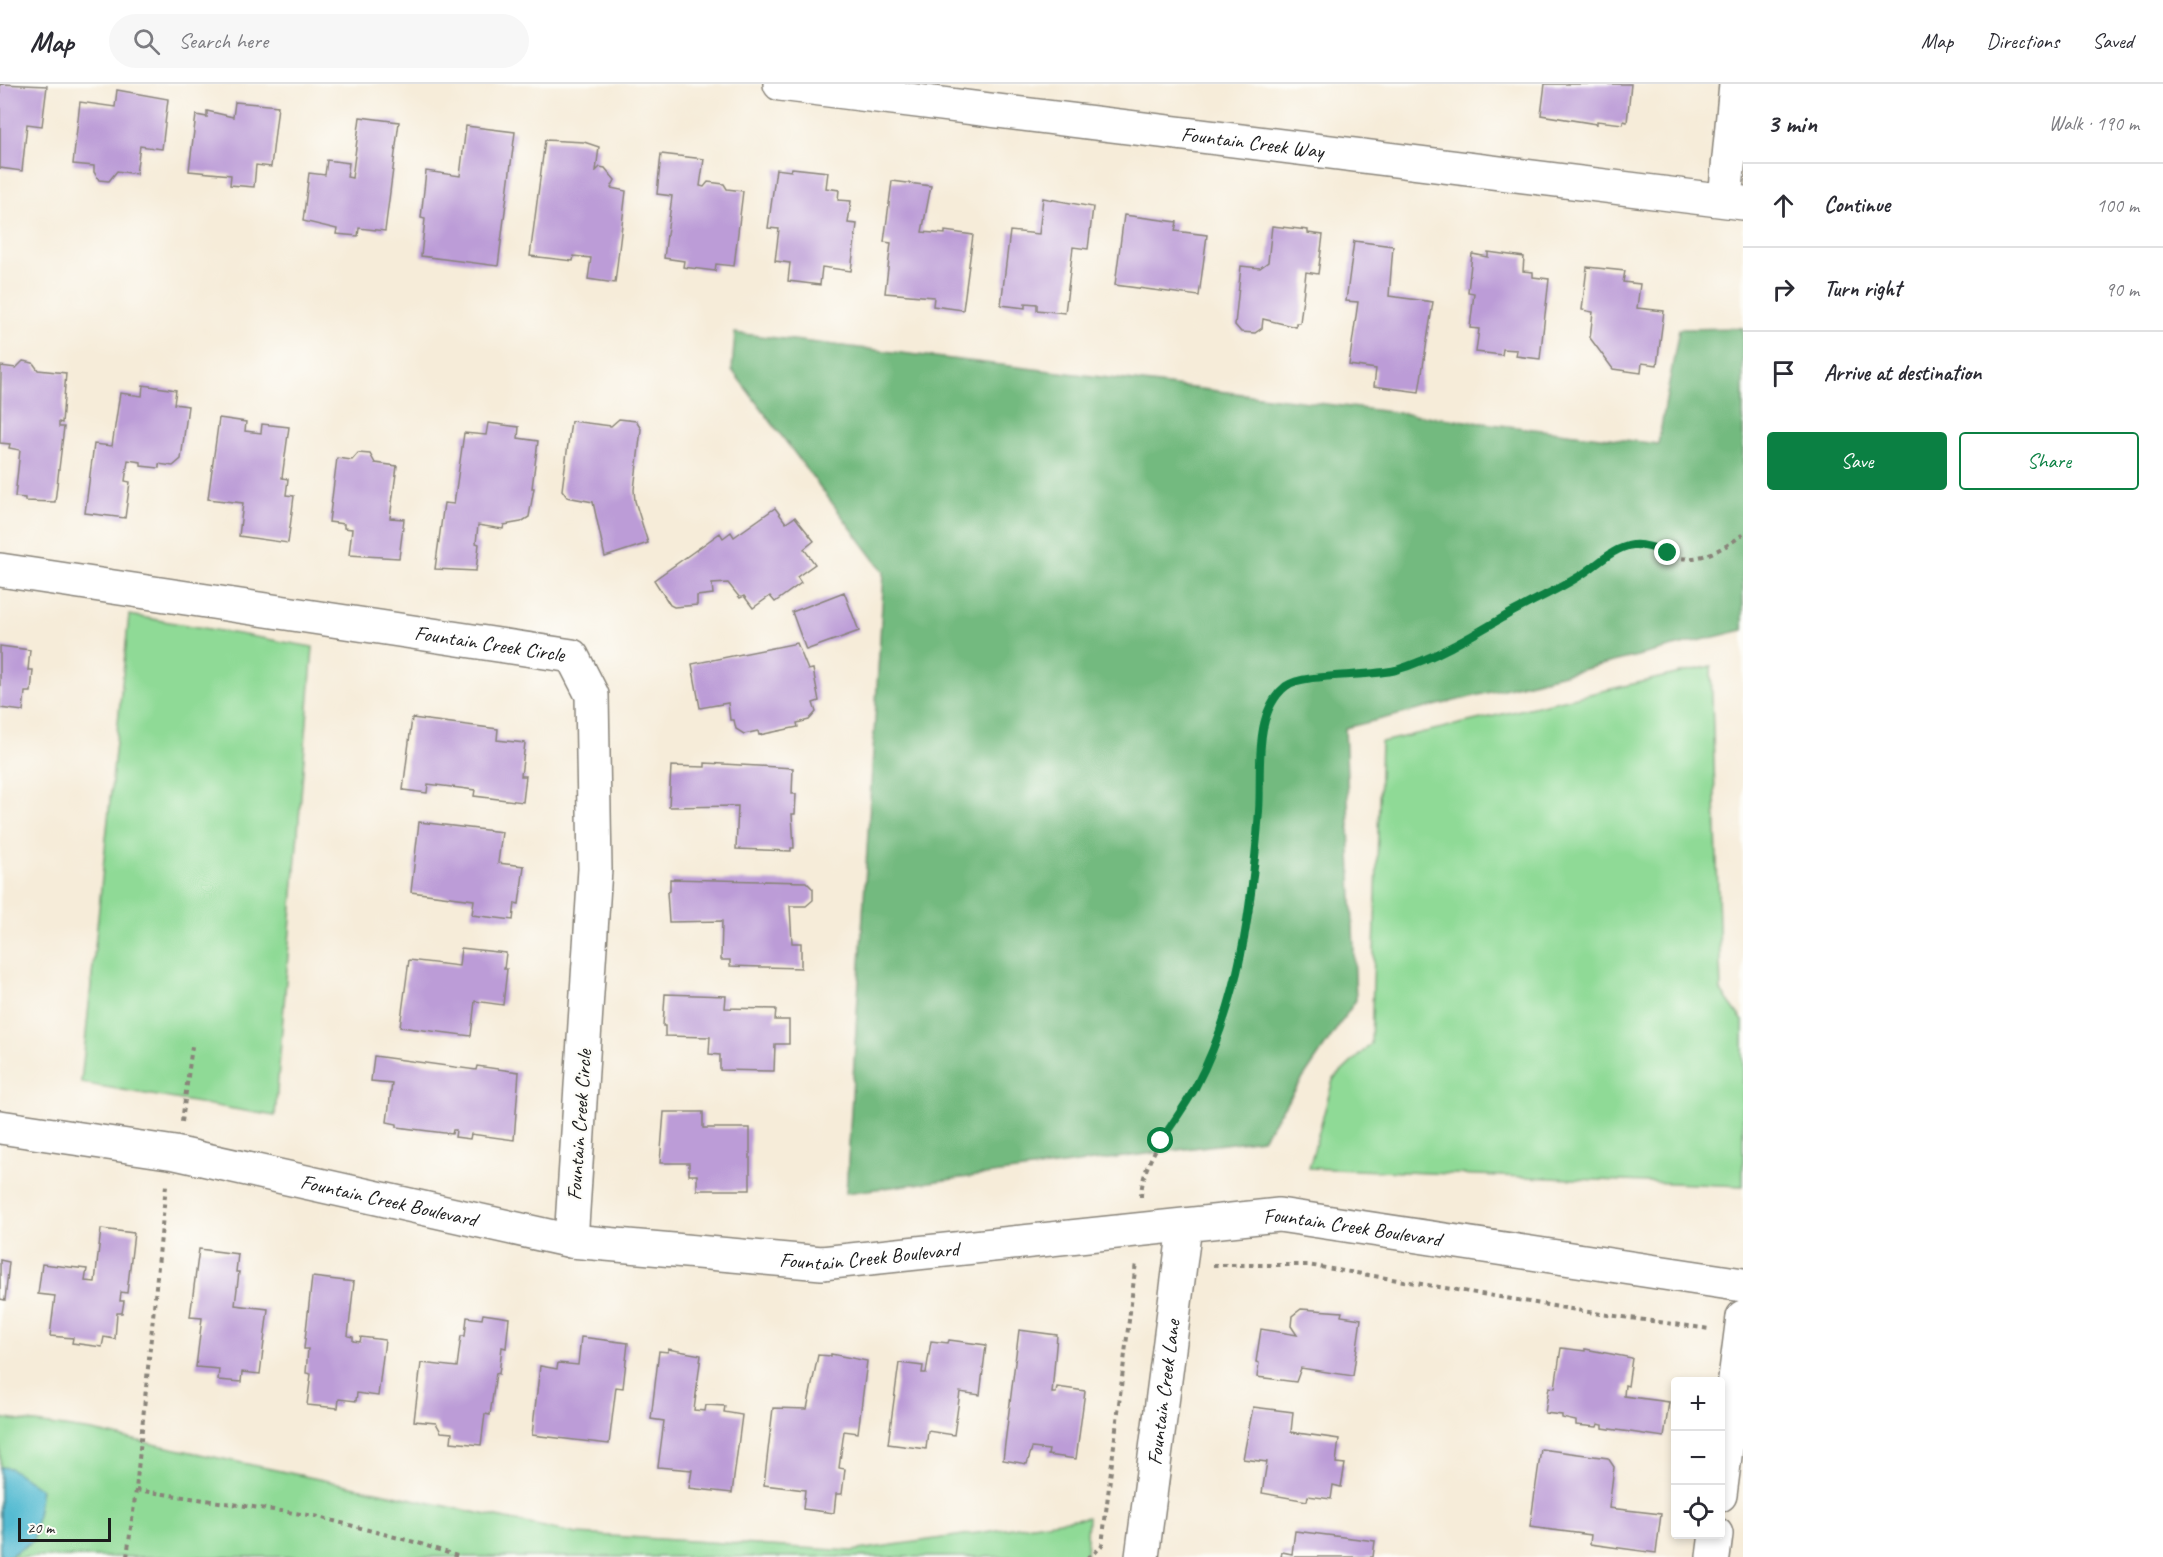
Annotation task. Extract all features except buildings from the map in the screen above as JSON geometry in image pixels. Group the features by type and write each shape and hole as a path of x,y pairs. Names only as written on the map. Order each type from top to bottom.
{"street":[{"name":"Fountain Creek Way","path":"780,84 1015,98 1737,200"},
{"path":"1736,84 1737,200"},
{"name":"Fountain Creek Circle","path":"0,570 572,656 592,695 595,869 571,1241"},
{"name":"Fountain Creek Boulevard","path":"0,1127 170,1168 571,1241 822,1263 1279,1215 1743,1285"},
{"name":"Fountain Creek Lane","path":"1143,1557 1185,1226"},
{"path":"1721,1485 1742,1325"},
{"path":"1713,1557 1715,1539"}],"path":[{"path":"1141,1180 1161,1141 1194,1088 1213,1048 1239,968 1255,869 1263,728 1277,694 1287,685 1301,679 1368,676 1407,665 1487,627 1579,577 1623,548 1634,545 1652,547 1680,558 1696,558 1718,550 1743,534"},
{"path":"127,1557 170,1168 185,1108 192,1046"},
{"path":"1087,1557 1092,1556 1102,1545 1135,1275 1222,1263 1308,1265 1601,1314 1742,1325"},
{"path":"136,1490 315,1516 418,1543 460,1557"}],"green space":[{"path":"1743,328 1743,630 1345,728 1356,1000 1262,1139 846,1193 884,572 732,370 735,333 1658,444 1679,329"},
{"path":"129,615 313,647 275,1116 81,1083"},
{"path":"1711,666 1721,991 1743,1021 1743,1186 1309,1168 1333,1080 1371,1044 1381,742"},
{"path":"0,1418 92,1431 577,1534 852,1551 1088,1517 1086,1557 0,1557"}],"water":[{"path":"0,1467 10,1468 41,1489 33,1541 8,1557 0,1557"}],"route":[{"path":"1161,1141 1194,1088 1213,1048 1239,968 1255,869 1263,728 1268,711 1277,694 1287,685 1301,679 1368,676 1398,669 1487,627 1540,596 1579,577 1603,559 1623,548 1634,545 1652,547 1668,553"}]}
